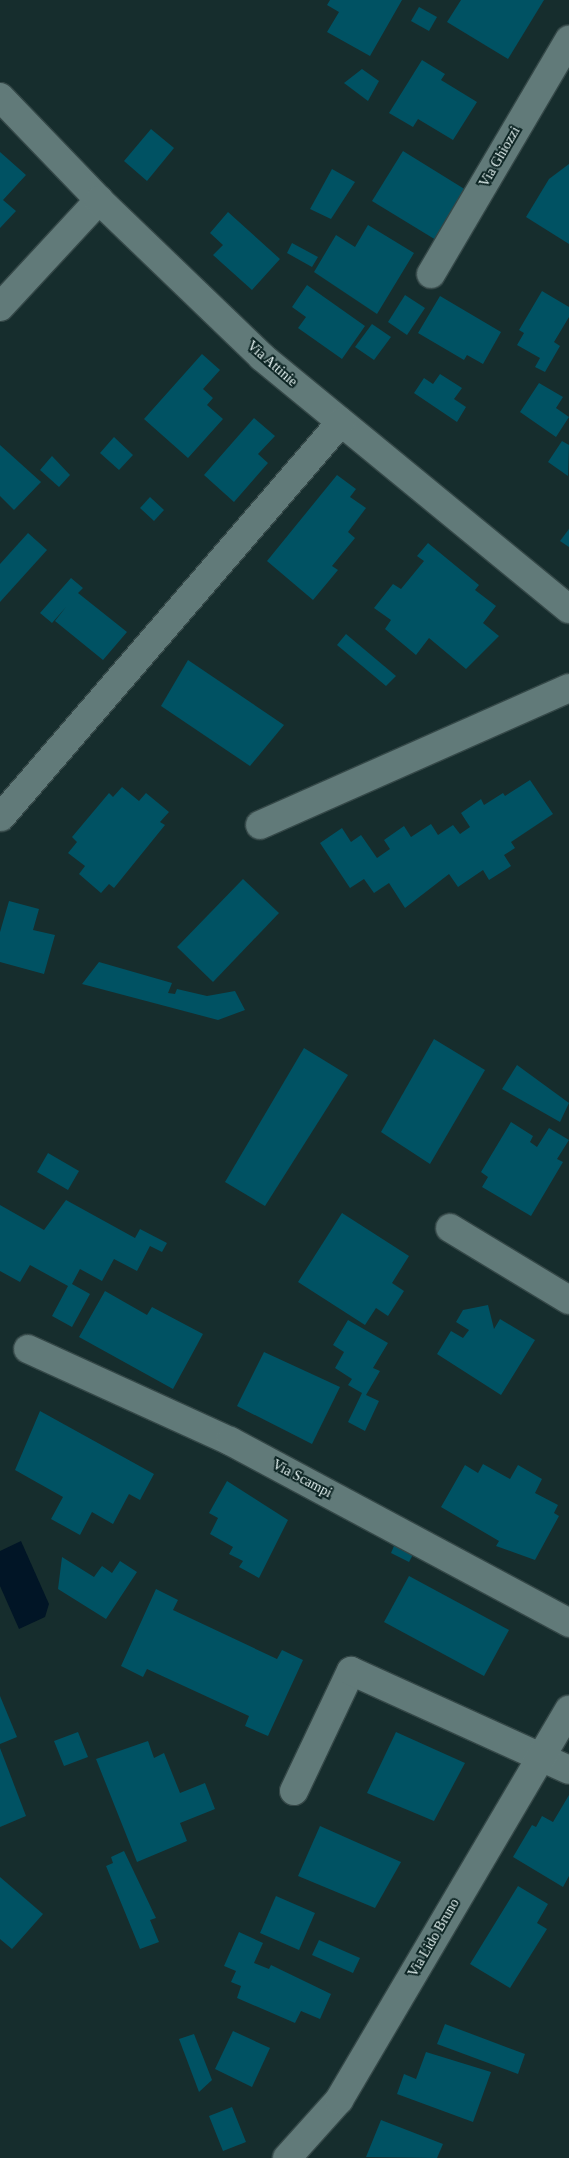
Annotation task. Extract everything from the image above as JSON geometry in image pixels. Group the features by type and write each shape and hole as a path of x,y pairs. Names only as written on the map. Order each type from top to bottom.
{"street":[{"name":"Via Ghiozzi","path":"431,274 569,40"},
{"name":"Via Attinie","path":"0,97 99,200 262,357 569,609"},
{"path":"0,307 99,200"},
{"path":"1,817 341,422"},
{"path":"260,825 569,688"},
{"path":"450,1228 569,1300"},
{"name":"Via Scampi","path":"28,1349 230,1441 569,1623"},
{"path":"294,1791 351,1671 569,1770"},
{"name":"Via Lido Bruno","path":"287,2158 339,2100 569,1710"}],"water":[{"path":"21,1541 49,1604 45,1617 19,1629 0,1586 0,1551"}],"building":[{"path":"330,0 402,0 370,56 327,32 339,12 327,5"},
{"path":"461,0 544,0 508,59 447,22"},
{"path":"419,7 437,17 429,31 411,21"},
{"path":"422,60 445,74 441,80 477,102 453,140 418,119 413,127 389,113"},
{"path":"362,69 379,81 368,101 344,83"},
{"path":"151,129 174,148 147,181 124,161"},
{"path":"403,151 466,190 436,240 372,201"},
{"path":"0,152 26,175 3,200 16,211 0,228"},
{"path":"569,164 569,244 526,217 549,179"},
{"path":"332,169 355,182 331,219 310,209"},
{"path":"228,212 280,259 252,290 213,255 223,245 210,233"},
{"path":"368,225 414,253 377,314 314,272 336,235 355,247"},
{"path":"292,243 318,257 312,267 287,253"},
{"path":"307,285 365,326 342,359 298,328 306,317 292,307"},
{"path":"542,291 569,307 569,317 554,342 560,346 545,372 535,367 540,358 517,345 524,333 519,330"},
{"path":"405,295 425,308 407,335 388,322"},
{"path":"440,296 501,332 483,364 467,355 464,360 418,333"},
{"path":"372,324 391,337 374,360 355,347"},
{"path":"202,354 220,370 203,389 213,398 207,405 223,419 188,458 144,419"},
{"path":"440,374 462,388 454,399 466,407 457,422 414,393 424,378 433,384"},
{"path":"539,383 563,397 556,408 569,417 556,437 520,412"},
{"path":"254,418 275,436 258,454 268,463 234,502 204,475"},
{"path":"114,437 133,455 119,470 100,453"},
{"path":"562,441 569,445 568,476 548,462"},
{"path":"0,445 41,482 14,510 0,496"},
{"path":"52,456 70,475 59,487 40,470"},
{"path":"337,475 356,489 350,497 366,508 348,532 355,538 332,566 338,570 313,600 267,561"},
{"path":"150,497 164,510 154,521 140,508"},
{"path":"569,529 569,547 560,541"},
{"path":"28,533 47,550 0,602 0,564"},
{"path":"428,543 479,585 475,590 496,606 483,623 499,636 466,669 429,638 416,655 385,629 391,620 374,608 393,584 401,589 424,561 417,556"},
{"path":"71,578 83,588 78,593 127,632 103,660 55,621 66,607 52,623 40,613"},
{"path":"346,634 396,676 386,686 337,645"},
{"path":"188,660 284,725 250,766 161,706"},
{"path":"530,780 553,814 511,842 515,848 504,855 511,866 489,880 483,870 458,887 449,874 405,908 389,883 374,893 364,879 350,888 320,843 342,828 351,842 361,835 377,858 390,849 384,840 404,826 411,837 431,824 438,835 453,825 460,834 470,827 461,813 481,799 484,805 503,793 505,796"},
{"path":"122,787 139,801 146,793 169,812 160,822 165,825 114,888 109,884 101,893 79,874 85,866 68,853 77,842 72,837 109,793 113,797"},
{"path":"243,879 279,913 213,982 177,947"},
{"path":"9,901 39,909 33,930 55,935 44,974 0,962 0,932"},
{"path":"99,962 172,983 168,993 175,994 177,989 207,996 235,991 245,1010 218,1020 82,984"},
{"path":"434,1039 485,1070 430,1164 381,1132"},
{"path":"304,1048 348,1075 265,1206 225,1182"},
{"path":"517,1065 569,1103 560,1122 502,1089"},
{"path":"511,1122 533,1136 530,1142 537,1147 549,1128 569,1140 557,1159 563,1162 531,1216 482,1187 488,1177 481,1172"},
{"path":"48,1153 79,1171 68,1190 37,1172"},
{"path":"66,1200 135,1238 140,1229 167,1243 162,1252 150,1246 137,1271 114,1259 102,1281 80,1269 72,1284 90,1294 72,1327 52,1316 68,1286 30,1265 20,1282 0,1271 0,1205 44,1230"},
{"path":"342,1213 409,1256 392,1283 404,1291 388,1316 376,1308 365,1325 298,1282"},
{"path":"105,1291 147,1315 152,1307 203,1334 173,1389 79,1337"},
{"path":"488,1305 494,1329 500,1319 535,1340 501,1395 437,1354 451,1331 463,1338 469,1330 456,1322 463,1310"},
{"path":"348,1320 388,1343 373,1368 380,1371 366,1395 379,1401 365,1431 348,1422 362,1393 348,1385 352,1379 335,1368 344,1352 333,1345"},
{"path":"264,1352 340,1387 312,1444 237,1406"},
{"path":"40,1411 154,1474 140,1500 129,1494 113,1524 92,1512 80,1535 51,1519 63,1497 15,1470"},
{"path":"483,1464 510,1479 518,1465 542,1479 535,1493 558,1505 554,1513 559,1516 535,1560 496,1546 499,1541 441,1507 465,1465 478,1473"},
{"path":"227,1481 288,1520 259,1578 239,1567 243,1561 229,1554 233,1547 210,1534 218,1518 209,1513"},
{"path":"396,1541 415,1551 409,1562 391,1553"},
{"path":"62,1557 94,1577 102,1566 112,1573 120,1561 137,1572 106,1619 58,1589"},
{"path":"409,1576 509,1630 484,1676 384,1622"},
{"path":"156,1589 178,1600 173,1610 277,1659 282,1650 303,1660 268,1736 245,1726 249,1716 147,1669 143,1677 121,1666"},
{"path":"0,1696 17,1737 0,1744"},
{"path":"78,1732 88,1757 64,1766 54,1741"},
{"path":"396,1732 465,1763 434,1821 367,1793"},
{"path":"148,1741 154,1758 164,1753 180,1793 205,1783 215,1809 180,1823 187,1841 137,1862 96,1759"},
{"path":"0,1748 26,1816 0,1827"},
{"path":"569,1795 569,1876 563,1887 513,1857 532,1825 536,1827 542,1816 553,1822"},
{"path":"320,1826 401,1862 375,1908 298,1876"},
{"path":"124,1851 156,1918 150,1920 159,1942 140,1949 106,1866 113,1863 111,1857"},
{"path":"0,1877 43,1914 12,1949 0,1939"},
{"path":"518,1886 548,1904 537,1923 547,1929 510,1988 470,1964"},
{"path":"276,1896 315,1913 299,1950 260,1933"},
{"path":"239,1932 263,1943 254,1963 269,1969 271,1965 331,1994 320,2019 301,2011 295,2023 237,1998 241,1986 231,1982 236,1971 224,1966"},
{"path":"319,1940 360,1958 353,1973 312,1955"},
{"path":"445,2024 525,2054 518,2074 437,2044"},
{"path":"233,2031 270,2048 252,2087 215,2069"},
{"path":"194,2034 212,2080 199,2092 179,2039"},
{"path":"426,2052 491,2072 473,2122 397,2094 404,2074 416,2079"},
{"path":"232,2107 246,2142 223,2151 209,2116"},
{"path":"381,2120 443,2144 437,2158 366,2157"}]}
